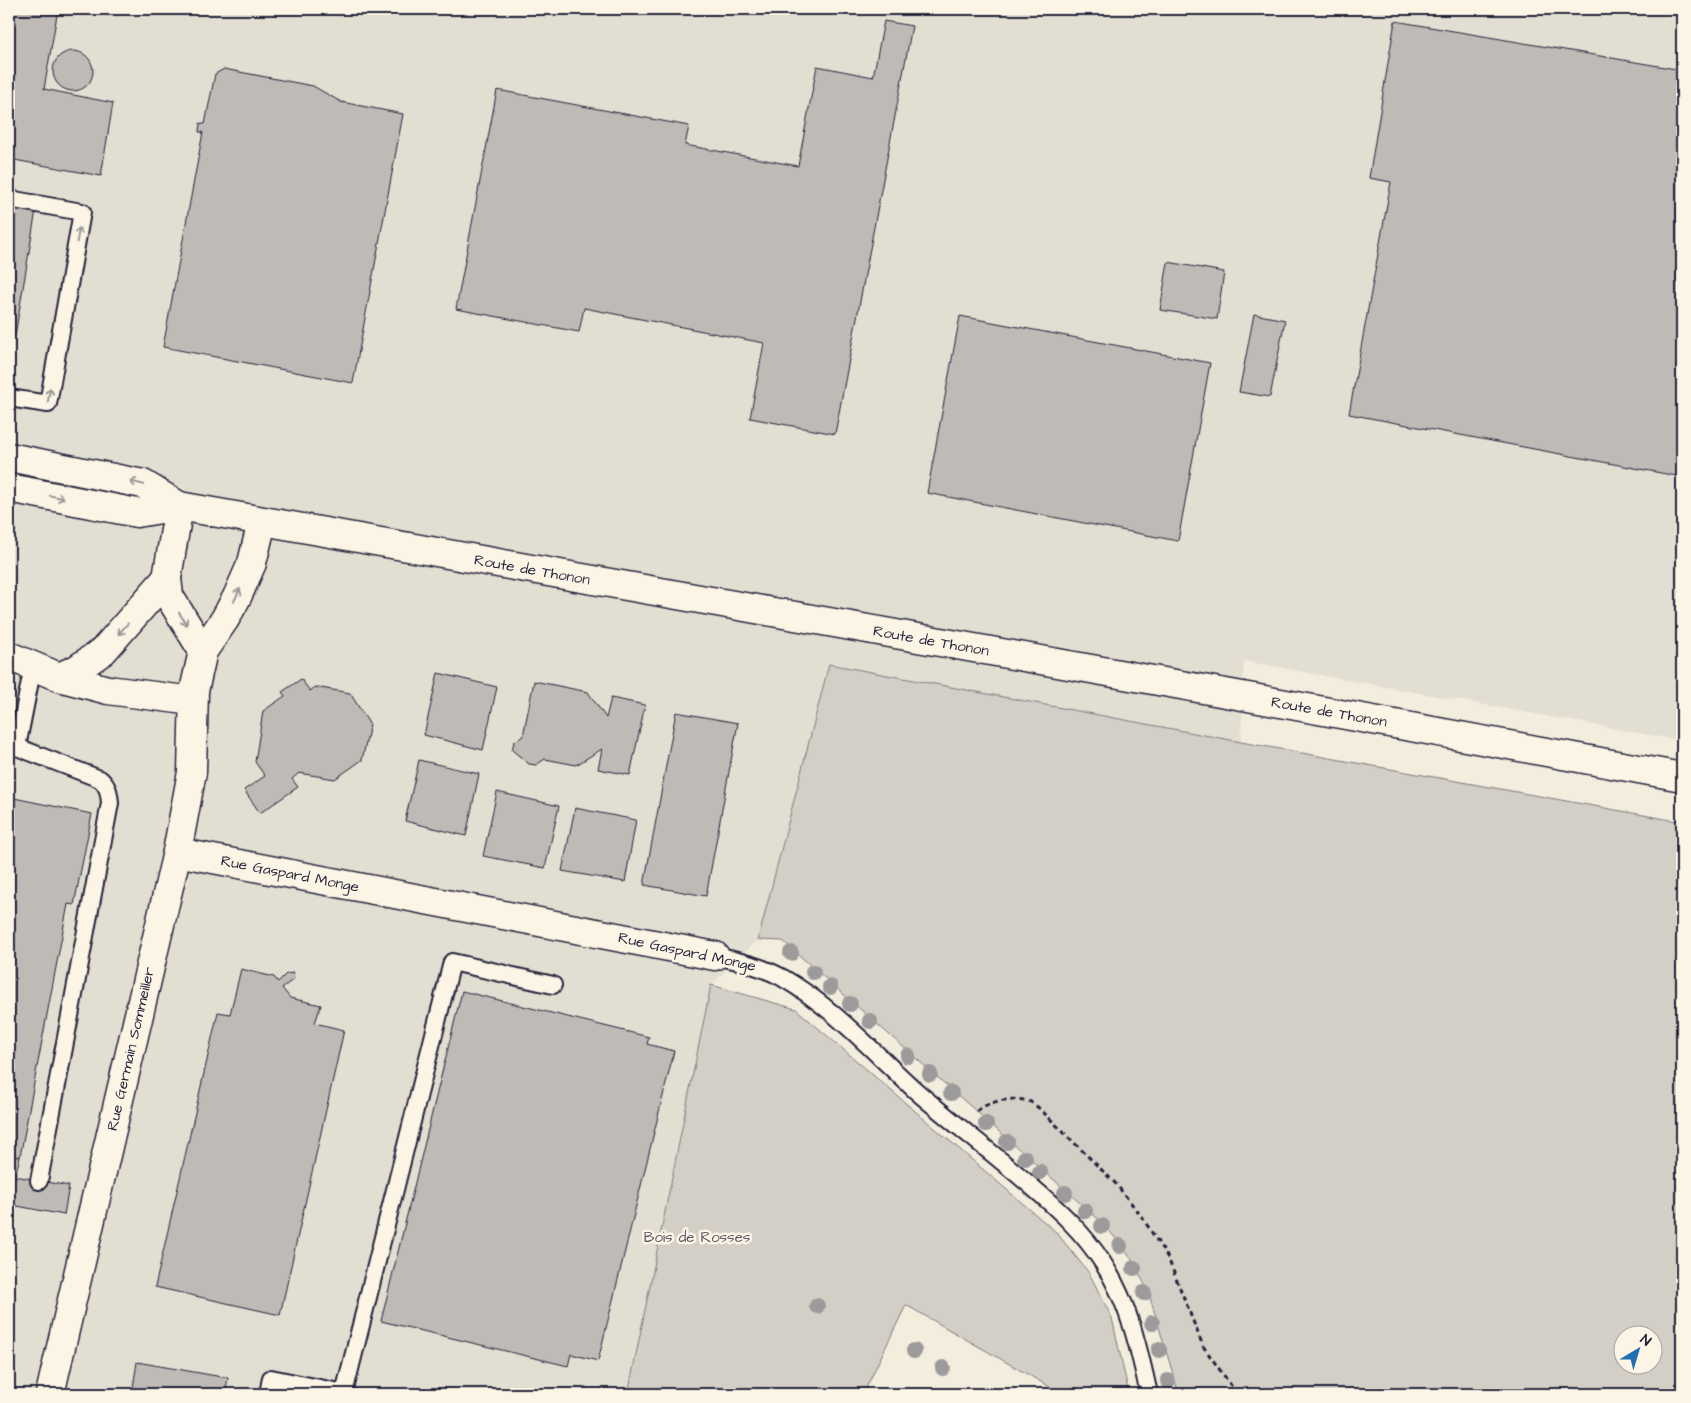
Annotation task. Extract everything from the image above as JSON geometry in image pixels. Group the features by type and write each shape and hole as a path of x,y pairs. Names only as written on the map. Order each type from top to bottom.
{"street":[{"name":"Route de Thonon","path":"9,457 143,484 179,506"},
{"name":"Route de Thonon","path":"9,488 137,513 179,506 1248,697 1682,777"},
{"path":"179,506 166,578 169,596 203,651"},
{"name":"Rue Germain Sommeiller","path":"50,1394 177,852 192,772 193,701 203,651 225,619 237,597 252,563 262,522"},
{"path":"59,677 78,669 103,651 166,578"},
{"path":"9,656 74,682 128,694 193,701"},
{"name":"Rue Gaspard Monge","path":"177,852 715,956"}],"lane":[{"path":"9,199 82,212 48,404 9,398"},
{"path":"33,666 17,747 100,779 106,784 109,791 110,803 39,1181"},
{"name":"Rue Gaspard Monge","path":"715,956 757,966 784,979 831,1012 916,1091 960,1126 1071,1222 1102,1262 1118,1291 1134,1331 1149,1394"},
{"path":"268,1394 271,1378 344,1393 452,962 553,985"}],"path":[{"path":"960,1126 981,1108 994,1102 1021,1100 1030,1102 1040,1109 1116,1184 1142,1217 1168,1258 1203,1346 1237,1394"}],"shaded area":[{"path":"9,9 1682,9 1682,741 1244,661 1241,742 829,664 758,940 711,985 628,1394 9,1394"}],"green space":[{"path":"829,664 1241,742 1682,822 1682,1394 1179,1394 1148,1291 1133,1261 1105,1225 783,941 758,940"},
{"name":"Bois de Rosses","path":"711,985 796,1009 1056,1232 1089,1273 1112,1318 1129,1394 1062,1394 906,1305 864,1392 867,1394 628,1394"}],"building":[{"path":"9,9 58,9 44,89 113,103 101,176 9,159"},
{"path":"884,21 912,26 835,434 750,418 764,343 584,308 579,332 456,309 497,90 689,126 685,145 798,166 817,66 873,77"},
{"path":"1395,21 1682,70 1682,477 1349,414 1391,182 1369,178"},
{"path":"77,51 84,54 90,60 93,71 92,79 84,88 77,91 69,91 62,88 54,79 53,67 56,60 65,52"},
{"path":"224,69 313,86 341,102 403,114 353,383 163,347 203,132 199,132 200,123 205,124 215,74"},
{"path":"9,204 36,210 15,336 9,335"},
{"path":"1168,262 1224,272 1217,319 1160,310"},
{"path":"1254,314 1285,320 1270,397 1239,392"},
{"path":"960,316 1210,363 1178,541 927,493"},
{"path":"438,673 497,687 483,750 424,735"},
{"path":"301,679 310,691 315,687 350,693 370,725 362,760 335,779 299,773 292,779 298,787 260,813 244,790 265,776 255,762 263,711 285,696 282,692"},
{"path":"534,681 588,692 606,718 611,698 645,705 630,775 598,769 602,749 576,765 545,759 536,765 529,764 512,750 514,742 523,736"},
{"path":"676,712 738,723 706,896 644,885"},
{"path":"419,760 479,774 466,836 405,821"},
{"path":"497,792 559,806 545,868 483,856"},
{"path":"9,797 92,814 74,905 68,904 20,1157 9,1155"},
{"path":"575,808 636,820 625,882 562,871"},
{"path":"241,969 274,977 278,982 286,974 293,973 294,979 282,988 290,998 321,1005 315,1023 344,1030 280,1315 155,1287 218,1012 230,1014"},
{"path":"462,991 649,1037 647,1044 674,1051 598,1361 571,1354 568,1366 381,1321"},
{"path":"9,1155 20,1157 15,1176 69,1186 64,1215 12,1205 9,1221"},
{"path":"9,1329 14,1330 9,1357"},
{"path":"137,1362 228,1378 225,1394 132,1394"}]}
